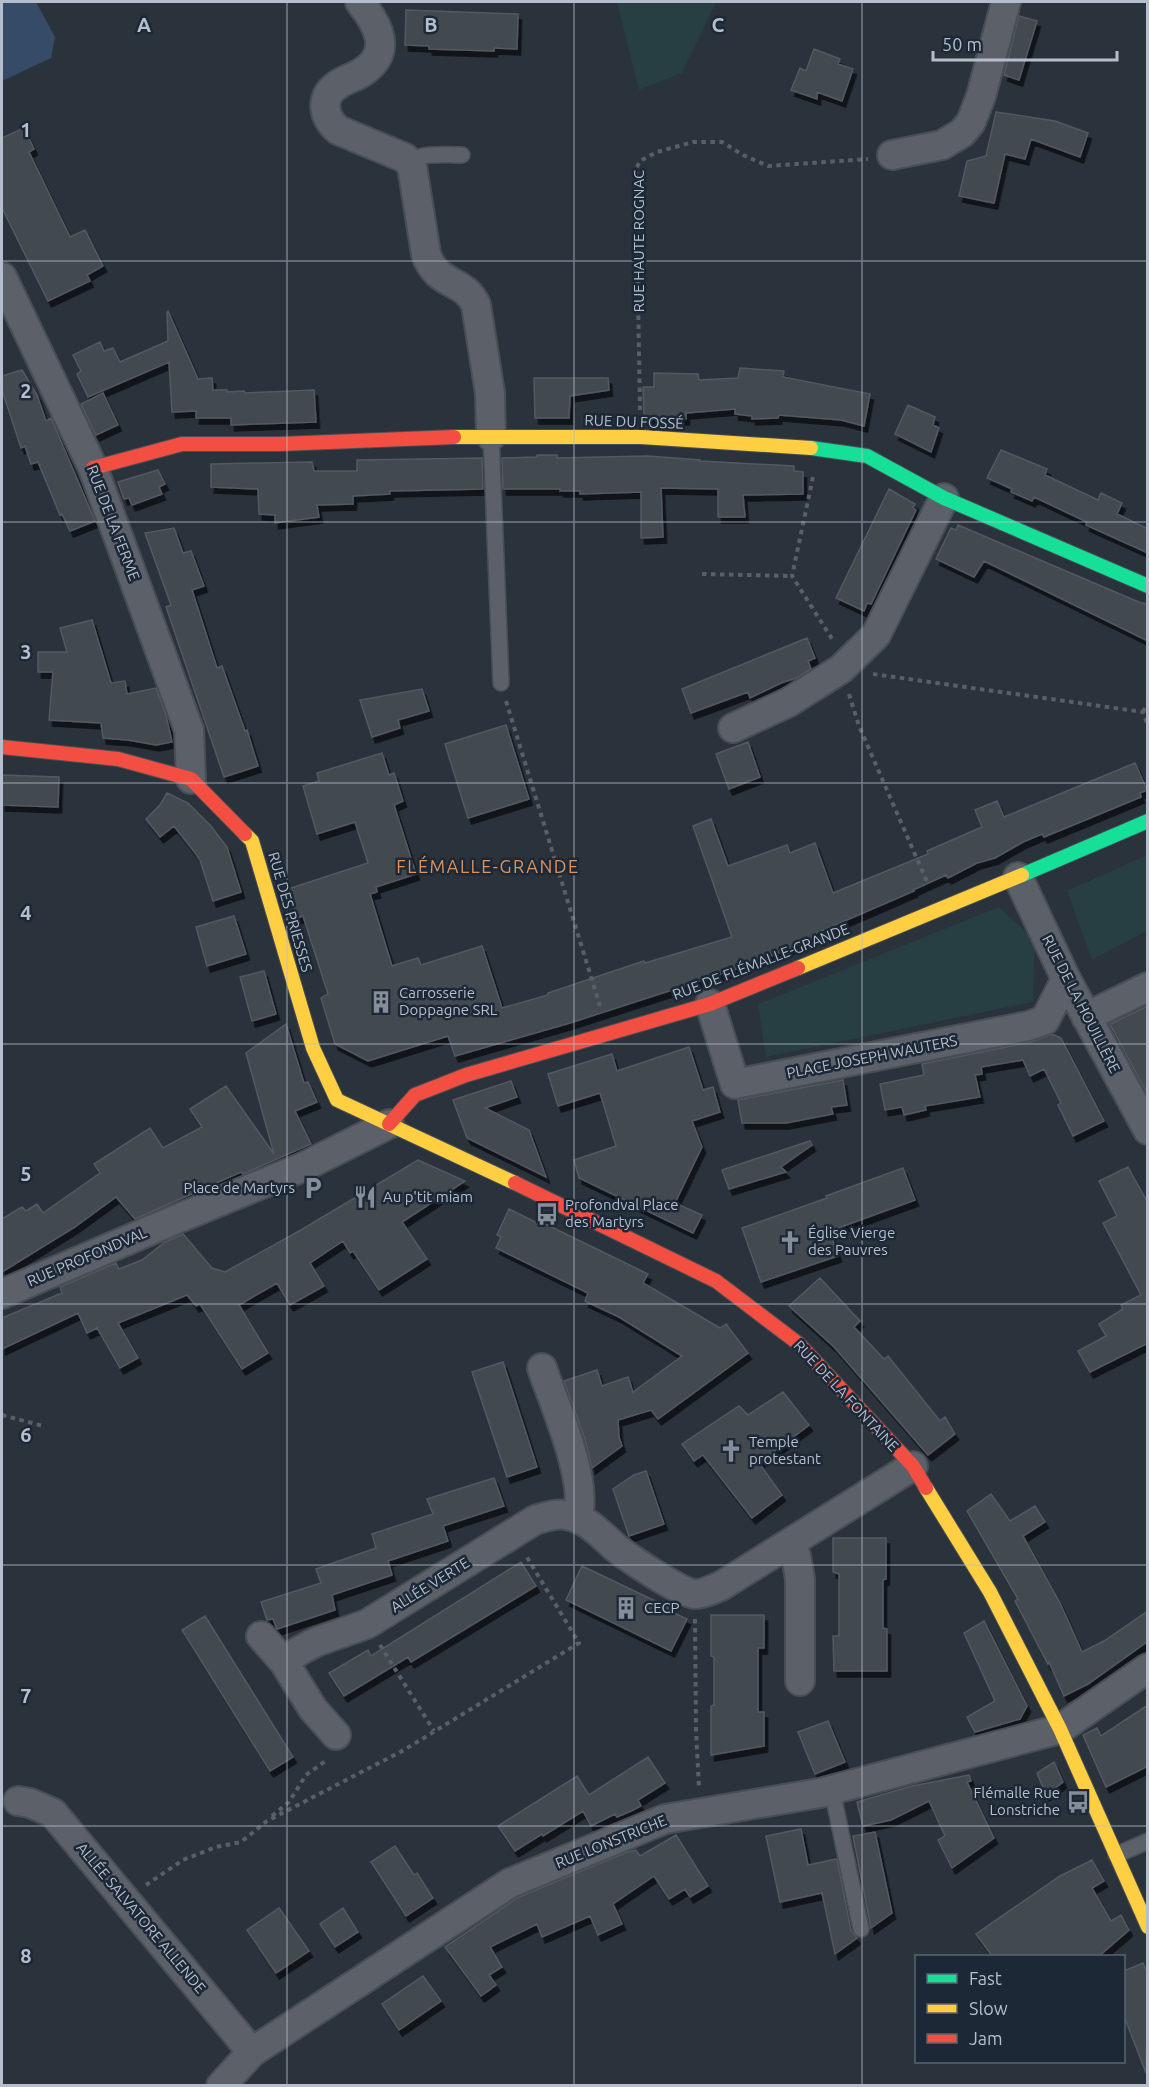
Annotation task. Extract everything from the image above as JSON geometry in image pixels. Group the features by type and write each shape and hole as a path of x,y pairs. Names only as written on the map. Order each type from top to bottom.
{"street":[{"path":"360,2 378,26 379,49 370,66 362,73 336,85 331,90 325,106 326,115 329,122 338,130 405,158 412,166 429,264 434,271 471,296 476,305 490,393 491,436"},
{"path":"892,155 942,145 962,133 971,122 981,96 1006,2"},
{"name":"RUE DE LA FERME","path":"2,277 93,468 189,730 191,779"},
{"name":"RUE DU FOSSÉ","path":"93,468 182,444 280,444 491,436 641,437 818,449 867,456 944,498 1148,586"},
{"path":"733,728 789,702 844,666 876,635 944,498"},
{"path":"2,747 118,759 191,779"},
{"name":"RUE DES PRIESSES","path":"191,779 252,841 313,1048 336,1100 389,1124"},
{"name":"RUE DE FLÉMALLE-GRANDE","path":"389,1124 415,1095 466,1075 710,1004 1148,821"},
{"name":"RUE DE LA HOUILLÈRE","path":"1018,877 1065,979 1148,1130"},
{"name":"PLACE JOSEPH WAUTERS","path":"710,1004 735,1083 1028,1026 1045,1020 1065,979"},
{"path":"1086,1017 1148,987"},
{"name":"RUE PROFONDVAL","path":"2,1294 303,1167 389,1124"},
{"name":"RUE DE LA FONTAINE","path":"389,1124 716,1281 799,1344 913,1466 990,1592 1060,1729 1148,1927"},
{"path":"542,1368 577,1474 581,1502 577,1518 591,1525 618,1549 682,1591 695,1594 722,1586 913,1466"},
{"name":"ALLÉE VERTE","path":"284,1662 316,1642 366,1624 535,1520 551,1515 577,1518"},
{"path":"788,1544 796,1556 800,1579 800,1681"},
{"path":"261,1636 284,1662 313,1709 336,1735"},
{"name":"RUE LONSTRICHE","path":"221,2085 252,2052 510,1883 665,1820 832,1790 1060,1729 1148,1668"},
{"name":"ALLÉE SALVATORE ALLENDE","path":"18,1801 30,1803 53,1813 252,2052"}],"lane":[{"path":"408,162 425,155 462,155"},
{"path":"491,436 501,683"},
{"path":"832,1790 861,1929"},
{"path":"1116,1855 1148,1841"}],"path":[{"name":"RUE HAUTE ROGNAC","path":"641,437 636,181 636,169 640,161 657,152 693,142 722,142 743,155 768,166 860,160 892,155"},
{"path":"818,449 792,576 844,666 859,726 939,910"},
{"path":"702,574 792,576"},
{"path":"844,666 1143,712"},
{"path":"501,683 608,1034"},
{"path":"1148,703 1143,712 1148,726"},
{"path":"2,1415 43,1426"},
{"path":"267,1821 404,1750 579,1643 512,1533"},
{"path":"695,1594 696,1741 702,1812"},
{"path":"366,1624 434,1731"},
{"path":"126,1900 162,1872 183,1860 216,1847 241,1842 289,1802 306,1775"}],"green space":[{"path":"617,2 716,2 682,73 639,90"},
{"path":"1147,855 1147,931 1092,960 1067,891"},
{"path":"999,907 1035,940 1033,1002 766,1057 758,1004"}],"water":[{"path":"2,2 36,2 55,37 51,58 2,81"}],"building":[{"path":"406,10 518,14 517,49 494,48 494,51 429,49 429,46 405,45"},
{"path":"1019,16 1037,21 1019,80 1004,75"},
{"path":"814,49 840,59 838,64 853,69 842,101 817,92 817,99 791,90 800,68 806,71"},
{"path":"996,112 1055,121 1088,133 1080,157 1031,139 1025,159 1005,154 994,203 959,196 967,161 986,156"},
{"path":"24,128 34,149 29,152 70,237 85,230 103,266 87,275 90,281 48,301 2,208 2,138"},
{"path":"168,311 198,379 212,378 213,390 227,390 227,392 314,390 316,422 231,425 231,418 196,418 196,411 172,412 169,362 88,397 77,374 81,371 73,355 100,342 104,351 113,348 120,362 168,341"},
{"path":"740,368 784,371 783,377 870,394 864,426 841,420 779,415 778,418 752,419 752,416 735,414 735,409 686,413 686,419 644,418 643,387 654,387 654,373 698,374 699,380 738,378"},
{"path":"22,370 37,395 46,421 51,418 95,521 70,531 62,514 60,515 38,462 31,464 25,446 21,448 2,390 2,376"},
{"path":"534,378 608,378 609,390 570,396 569,418 535,418"},
{"path":"103,393 118,425 96,435 81,404"},
{"path":"908,405 935,417 933,425 939,428 931,452 895,434"},
{"path":"1001,450 1047,469 1045,475 1098,500 1101,493 1122,503 1117,514 1148,529 1148,553 1086,525 1087,522 1034,497 1032,501 987,478"},
{"path":"537,455 557,455 557,458 648,456 794,466 794,471 803,472 803,494 743,495 745,517 718,517 718,489 661,488 663,537 641,538 641,492 580,494 580,491 560,491 560,489 503,489 502,458 537,457"},
{"path":"482,458 483,489 390,491 390,494 353,496 353,504 317,505 319,517 275,523 275,515 259,514 258,489 211,487 211,464 312,462 314,471 357,471 357,460"},
{"path":"158,470 165,484 159,487 162,494 132,505 129,498 124,499 118,482"},
{"path":"889,489 915,504 913,508 916,510 871,604 867,603 864,611 836,598"},
{"path":"958,525 1148,604 1148,641 984,561 974,577 936,559 951,528 956,530"},
{"path":"174,528 183,553 191,551 204,586 192,590 217,668 222,666 245,731 247,730 258,766 224,777 166,607 171,605 145,533"},
{"path":"92,620 111,683 125,681 127,694 156,688 166,715 172,742 156,745 103,738 101,723 49,720 53,672 38,672 38,652 67,652 60,628"},
{"path":"807,638 815,658 808,661 811,669 750,698 748,692 691,713 682,689"},
{"path":"422,689 429,711 398,720 400,728 372,737 360,700"},
{"path":"506,725 529,799 468,818 445,744"},
{"path":"748,742 760,777 729,789 716,754"},
{"path":"382,753 389,775 394,773 403,801 394,805 416,874 376,887 377,892 370,894 392,966 418,958 421,965 482,946 502,1008 548,995 548,993 644,961 645,963 732,937 693,826 711,819 728,866 787,845 790,853 815,843 833,893 928,854 927,851 982,827 975,810 997,801 1004,817 1135,763 1147,790 1140,793 1141,797 1044,837 1042,834 1023,842 995,858 977,863 948,878 946,875 812,935 813,939 746,966 570,1023 455,1056 448,1036 368,1061 335,1044 321,998 328,994 303,916 297,918 288,889 368,863 355,822 317,834 303,786 319,781 317,773"},
{"path":"2,775 59,777 58,807 2,805"},
{"path":"167,793 188,803 210,825 227,847 241,892 213,901 200,860 174,826 160,837 146,819 160,805"},
{"path":"234,916 246,954 207,966 196,927"},
{"path":"264,971 276,1014 252,1021 240,977"},
{"path":"1148,1006 1148,1095 1110,1024"},
{"path":"286,1024 304,1083 308,1082 317,1102 295,1111 311,1144 135,1219 116,1197 75,1227 2,1272 2,1219 22,1207 26,1211 37,1204 43,1213 100,1173 94,1164 150,1128 163,1148 202,1127 190,1109 226,1086 274,1154 246,1053"},
{"path":"1052,1034 1061,1038 1104,1121 1073,1136 1058,1105 1061,1103 1044,1069 1030,1076 1023,1060 981,1067 982,1074 975,1075 980,1097 925,1106 926,1110 904,1115 902,1107 885,1110 880,1084 924,1075 922,1064 1031,1042"},
{"path":"689,1047 703,1090 713,1087 720,1112 692,1121 702,1147 675,1203 702,1215 693,1233 579,1178 574,1160 616,1146 600,1093 558,1106 548,1074 612,1054 617,1071"},
{"path":"843,1080 847,1105 831,1107 833,1114 786,1123 742,1123 738,1100"},
{"path":"511,1081 517,1097 485,1108 529,1130 546,1177 467,1138 453,1100"},
{"path":"810,1141 812,1145 781,1167 786,1172 729,1189 722,1170"},
{"path":"418,1160 465,1181 402,1222 427,1259 379,1290 353,1251 350,1253 343,1241 310,1263 324,1286 290,1305 277,1283 239,1305 268,1353 242,1369 200,1304 196,1306 187,1295 118,1323 138,1358 120,1368 97,1328 87,1333 78,1313 2,1349 2,1318 62,1293 60,1287 116,1263 119,1269 142,1260 165,1242 183,1234 212,1268 225,1272 301,1230"},
{"path":"1128,1167 1148,1203 1148,1343 1090,1372 1078,1351 1106,1336 1099,1324 1123,1309 1121,1305 1141,1295 1103,1223 1117,1216 1099,1181"},
{"name":"Église Vierge des Pauvres","path":"903,1168 915,1200 830,1231 838,1256 761,1282 742,1228"},
{"path":"509,1209 537,1223 539,1221 648,1274 643,1283 720,1328 726,1324 748,1353 658,1419 651,1410 618,1420 622,1446 592,1468 585,1439 564,1381 597,1370 602,1386 628,1377 633,1392 682,1356 619,1317 585,1301 588,1293 496,1248 501,1237 497,1235"},
{"path":"820,1278 860,1321 854,1327 884,1359 888,1356 940,1421 945,1417 955,1434 928,1455 834,1347 789,1306"},
{"path":"503,1362 537,1467 507,1477 472,1372"},
{"name":"Temple protestant","path":"783,1392 809,1425 759,1463 782,1495 752,1518 703,1455 694,1461 682,1444 739,1406 748,1415"},
{"path":"646,1471 664,1524 629,1536 613,1489 634,1475"},
{"path":"494,1478 504,1506 443,1526 448,1541 388,1561 392,1575 332,1595 335,1610 277,1629 273,1619 267,1620 261,1602 321,1583 316,1569 376,1548 372,1534 433,1514 427,1499"},
{"path":"991,1494 1010,1521 1035,1506 1045,1522 1023,1536 1060,1603 1082,1652 1104,1641 1148,1611 1148,1641 1088,1684 1064,1696 1049,1662 1048,1664 1015,1601 1018,1599 967,1511"},
{"path":"833,1538 886,1538 883,1628 887,1629 887,1671 834,1671 833,1636 839,1636 839,1574 833,1572"},
{"path":"521,1562 536,1586 411,1662 408,1657 344,1696 329,1673 368,1650 371,1656"},
{"name":"CECP","path":"582,1566 668,1607 668,1610 687,1619 671,1651 566,1600"},
{"path":"711,1615 764,1615 764,1648 758,1648 758,1712 764,1712 764,1746 711,1755 714,1657 711,1656"},
{"path":"205,1616 293,1757 270,1771 182,1630"},
{"path":"984,1621 1027,1706 1020,1719 975,1732 967,1717 995,1701 964,1633"},
{"path":"1148,1705 1148,1766 1106,1787 1083,1735 1097,1728 1101,1736"},
{"path":"828,1721 845,1762 815,1774 798,1732"},
{"path":"648,1757 665,1783 638,1800 641,1806 631,1811 617,1817 615,1814 591,1826 583,1811 515,1851 498,1826 577,1776 589,1795"},
{"path":"1054,1762 1063,1782 1046,1795 1037,1773"},
{"path":"969,1775 971,1781 967,1782 994,1838 952,1868 938,1840 945,1836 929,1801 891,1820 863,1826 857,1802 912,1786"},
{"path":"801,1829 808,1865 837,1859 851,1931 857,1938 835,1954 822,1893 780,1902 766,1836"},
{"path":"875,1832 892,1913 871,1928 853,1836"},
{"path":"676,1835 708,1886 690,1897 685,1889 669,1899 654,1876 613,1904 622,1924 598,1935 590,1916 542,1937 537,1924 490,1947 502,1967 489,1975 496,1985 481,1996 445,1947 519,1897 625,1853 636,1850 640,1856"},
{"path":"395,1846 414,1875 417,1873 433,1898 406,1916 371,1862"},
{"path":"1092,1860 1104,1881 1092,1888 1111,1921 1121,1915 1129,1930 1100,1955 991,1955 976,1934 1060,1876"},
{"path":"279,1908 309,1951 276,1973 247,1930"},
{"path":"343,1908 358,1932 335,1947 320,1924"},
{"path":"1143,1963 1148,1974 1146,2073 1125,2019 1125,1971"},
{"path":"423,1976 441,2001 399,2030 382,2004"}],"traffic: fast":[{"path":"811,448 867,456 944,498 1148,586"},
{"path":"1022,875 1148,821"}],"traffic: slow":[{"path":"454,437 641,437 811,448"},
{"path":"245,834 252,841 313,1048 337,1100 515,1183"},
{"path":"798,968 1022,875"},
{"path":"926,1488 990,1592 1060,1729 1148,1927"}],"traffic: jam":[{"path":"93,468 182,444 280,444 454,437"},
{"path":"2,747 118,759 191,779 245,834"},
{"path":"389,1124 415,1095 466,1075 710,1004 798,968"},
{"path":"515,1183 716,1281 799,1344 913,1466 926,1488"}],"place":[{"name":"Carrosserie Doppagne SRL","path":"381,1002"},
{"name":"Place de Martyrs","path":"313,1188"},
{"name":"Au p'tit miam","path":"365,1197"},
{"name":"Profondval Place des Martyrs","path":"547,1214"},
{"name":"Église Vierge des Pauvres","path":"790,1242"},
{"name":"Temple protestant","path":"731,1451"},
{"name":"CECP","path":"626,1608"},
{"name":"Flémalle Rue Lonstriche","path":"1078,1802"}],"district":[{"name":"FLÉMALLE-GRANDE","path":"488,867"}]}
